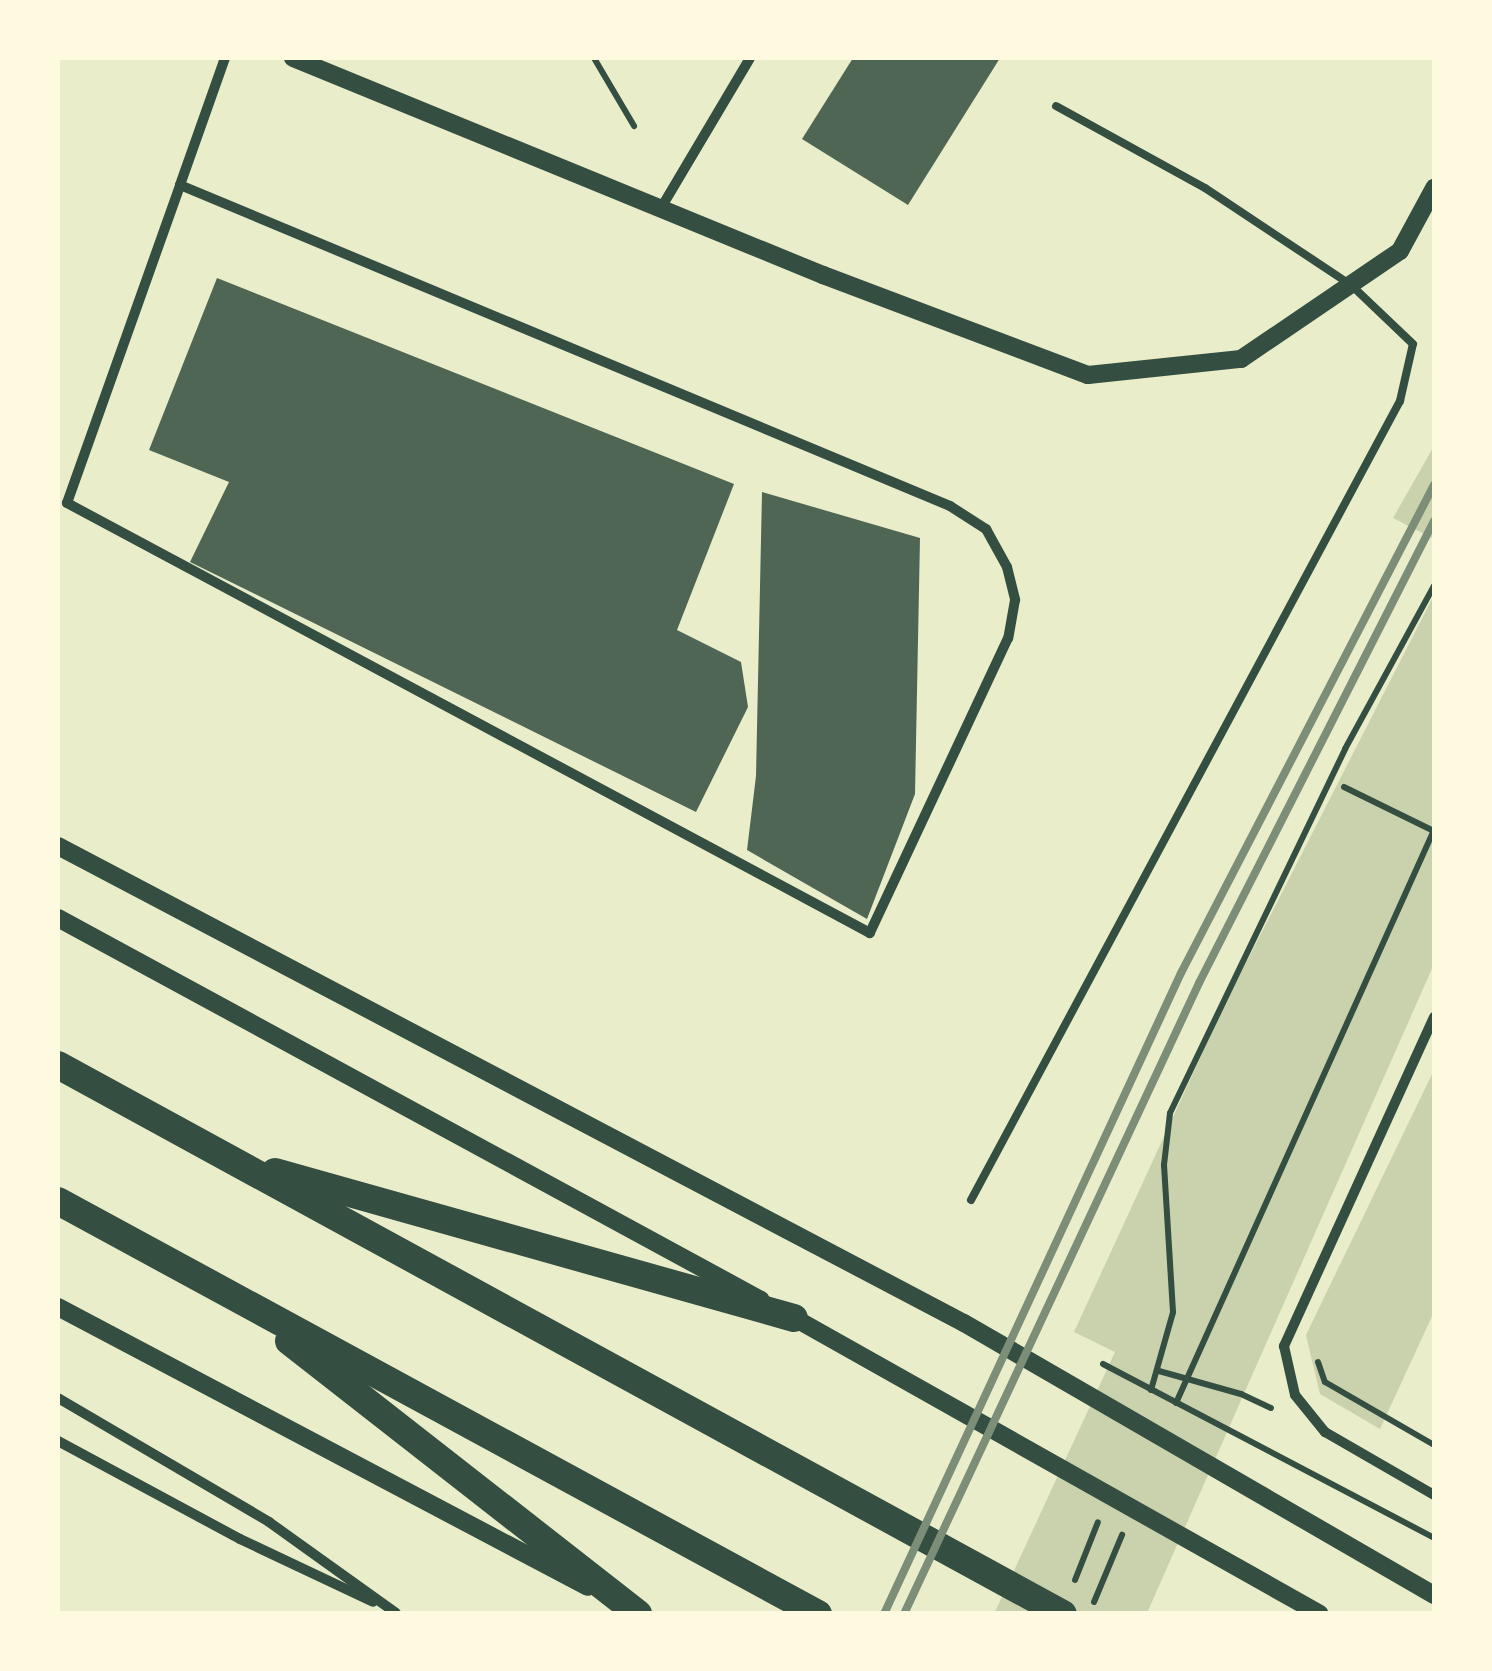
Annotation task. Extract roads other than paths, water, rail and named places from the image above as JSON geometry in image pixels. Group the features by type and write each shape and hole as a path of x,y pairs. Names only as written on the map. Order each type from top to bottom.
{"highway":[{"path":"58,1065 1063,1614"},
{"path":"226,1158 794,1318"},
{"path":"58,1201 818,1614"},
{"path":"224,1292 638,1614"}],"street":[{"path":"180,185 950,506 986,529 1007,567 1015,600 1008,638 870,932 67,503 180,185 226,58"},
{"path":"293,58 660,208 1088,375 1241,359 1400,251 1434,188"},
{"path":"660,208 750,58"},
{"path":"58,846 964,1324 1434,1595"},
{"path":"58,918 794,1318 1320,1614"},
{"path":"1434,1016 1284,1346 1295,1396 1326,1432 1434,1495"},
{"path":"58,1307 638,1614"},
{"path":"58,1398 269,1522 396,1614"},
{"path":"58,1441 240,1539 396,1614"}],"lane":[{"path":"971,1200 1400,401 1413,344 1351,284 1204,188 1056,106"}],"railway":[{"path":"884,1614 1181,973 1434,485"},
{"path":"904,1614 1199,983 1434,521"}]}
